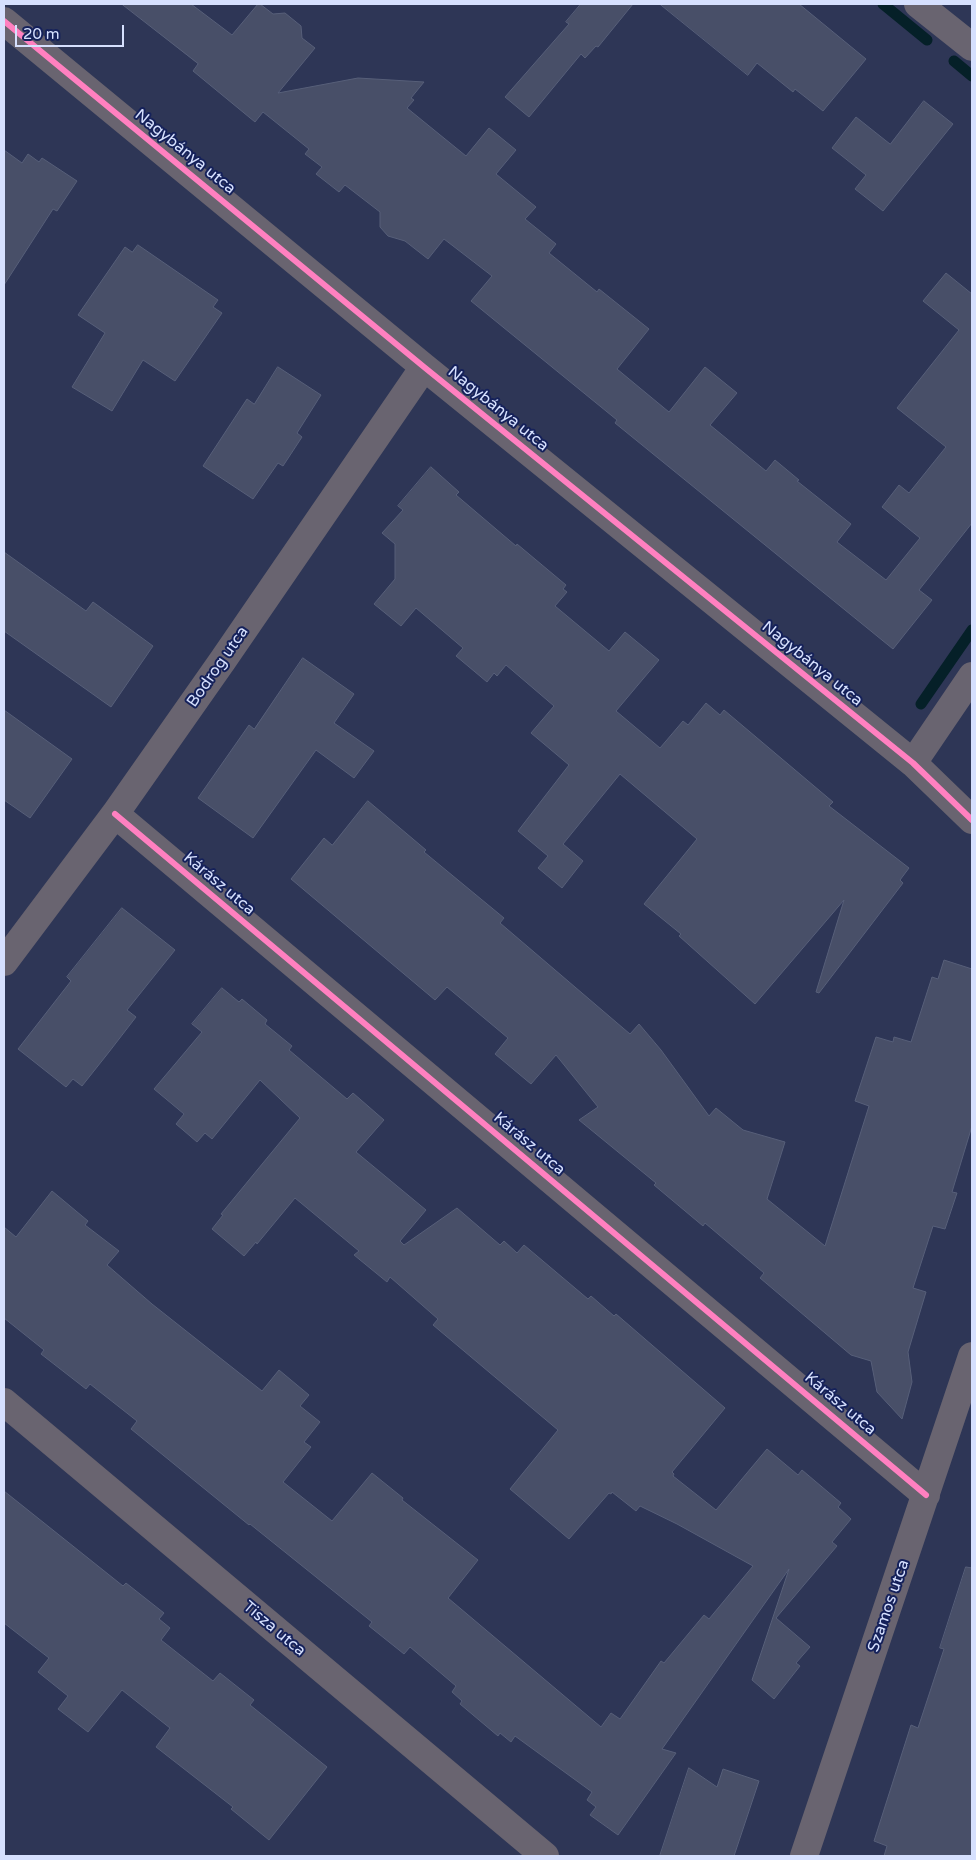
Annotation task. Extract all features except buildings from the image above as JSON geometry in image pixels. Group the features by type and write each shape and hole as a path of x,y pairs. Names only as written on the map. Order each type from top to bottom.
{"street":[{"path":"918,4 972,47"},
{"name":"Nagybánya utca","path":"4,21 424,367 913,763 972,820"},
{"name":"Bodrog utca","path":"4,962 115,814 424,367"},
{"path":"913,763 972,676"},
{"name":"Kárász utca","path":"115,814 926,1495"},
{"name":"Szamos utca","path":"804,1856 972,1356"},
{"name":"Tisza utca","path":"4,1402 544,1856"}],"waterway":[{"path":"883,4 927,40"},
{"path":"954,61 972,76"},
{"path":"921,704 972,630"}],"cycle path":[{"path":"4,21 424,367 913,763 972,820"},
{"path":"115,814 926,1495"}]}
